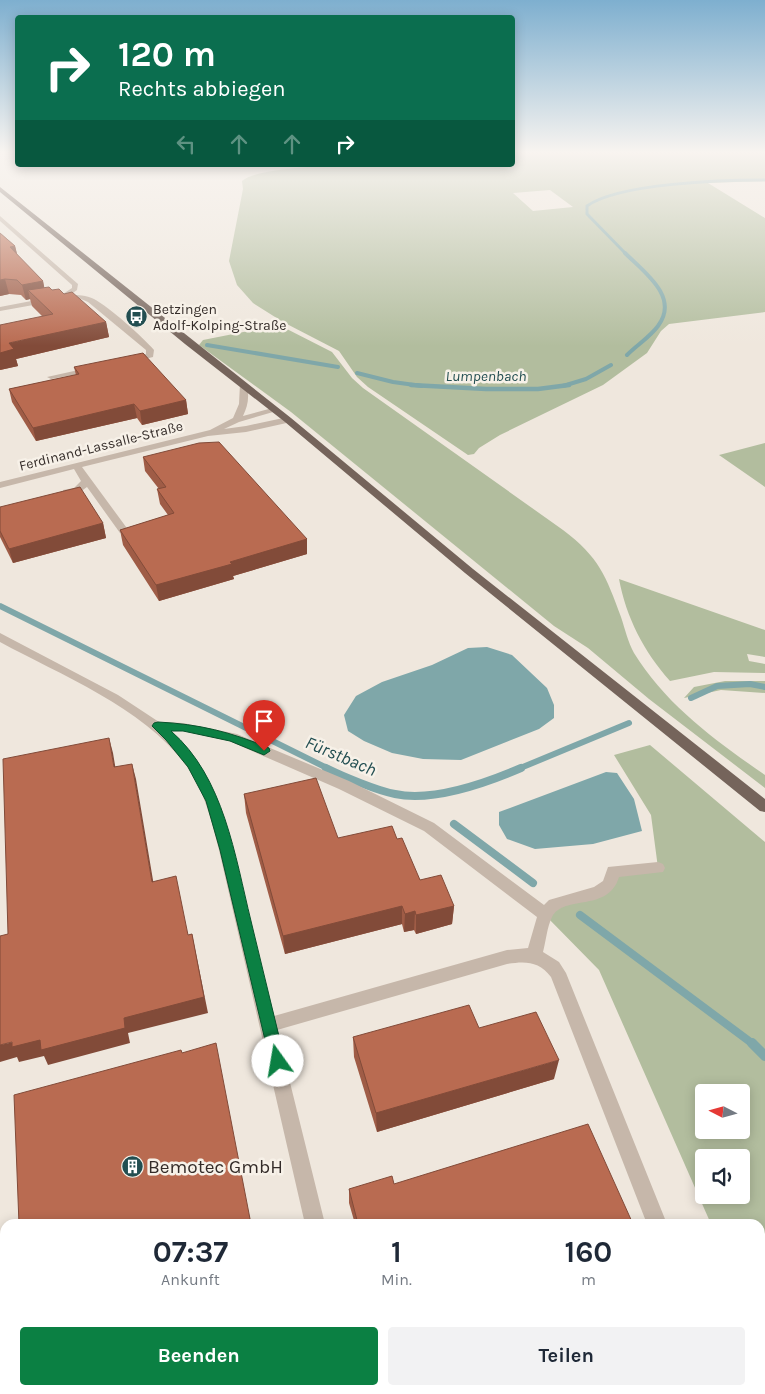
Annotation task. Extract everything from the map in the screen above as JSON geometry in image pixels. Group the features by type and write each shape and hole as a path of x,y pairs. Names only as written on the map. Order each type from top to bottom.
{"main road":[{"path":"34,216 243,386 276,410 469,571 765,807"}],"street":[{"path":"0,218 76,285 75,289 62,297"},
{"path":"0,309 72,296 91,300 137,337 150,350 150,355 146,357 122,362"},
{"path":"50,377 104,366"},
{"path":"236,420 242,410 245,399 243,386"},
{"name":"Ferdinand-Lassalle-Straße","path":"208,433 236,420 276,410"},
{"name":"Ferdinand-Lassalle-Straße","path":"0,485 208,433 246,429 288,420"},
{"path":"77,466 124,531"},
{"path":"58,494 81,488 86,479"},
{"path":"0,637 122,701 158,726 170,737 192,764 212,801 269,1025 314,1219"},
{"path":"158,726 183,727 232,737 344,785 429,827 545,915"},
{"path":"534,956 545,915 554,904 599,892 609,884 613,871 658,868"},
{"path":"269,1025 507,957 522,954 534,956 553,965 558,973 655,1219"}],"green space":[{"path":"238,216 762,216 765,218 765,312 669,324 661,331 647,353 603,385 500,435 479,448 474,454 468,455 368,387 357,377 339,351 283,322 253,303 237,285 229,261"},
{"path":"281,326 332,352 352,378 363,388 563,530 585,549 606,579 628,640 647,672 693,721 765,775 765,788 649,699 588,648 554,626 291,412 199,345 203,340"},
{"path":"765,443 765,487 719,455"},
{"path":"619,579 765,630 765,657 747,654 749,661 765,664 765,673 714,672 670,681 652,658 637,633 626,607"},
{"path":"725,681 765,681 765,693 721,690 684,698 694,687"},
{"path":"650,745 765,842 765,1219 709,1219 702,1204 750,1204 750,1149 695,1149 695,1188 599,970 545,915 554,904 599,892 613,871 658,868 651,815 614,755"}],"water":[{"path":"487,647 512,655 547,688 554,705 554,718 539,729 461,760 423,759 392,753 364,741 348,731 344,715 356,696 382,682 432,665 468,648"},
{"path":"606,772 617,773 634,799 642,831 593,844 535,849 507,839 499,825 499,812"}],"building":[{"path":"0,233 15,246 10,247 43,281 22,285 17,280 0,280"},
{"path":"49,287 52,290 59,289 64,294 72,292 106,322 9,343 14,349 0,353 0,325 53,314 28,290"},
{"path":"143,353 186,400 140,411 134,404 33,428 9,389 79,374 74,367"},
{"path":"219,442 307,539 230,562 232,564 156,585 120,530 174,513 157,489 166,487 143,457 199,443"},
{"path":"80,487 103,523 9,549 0,531 0,507"},
{"path":"109,738 114,767 132,764 152,882 176,876 188,935 192,934 204,997 124,1018 125,1028 41,1050 40,1040 12,1047 12,1042 0,1045 0,936 8,934 3,759"},
{"path":"316,778 338,838 392,826 397,839 402,838 420,880 441,875 454,906 416,915 415,911 405,914 402,906 283,936 244,794"},
{"path":"469,1005 479,1028 536,1012 559,1060 376,1113 353,1037"},
{"name":"Bemotec GmbH","path":"216,1043 250,1219 19,1219 14,1095 181,1050 182,1053"},
{"path":"588,1124 631,1219 357,1219 349,1189 392,1176 394,1184"}],"waterway":[{"name":"Lumpenbach","path":"589,216 625,253"},
{"name":"Lumpenbach","path":"625,253 657,286 665,305 664,315 658,326 627,355"},
{"name":"Lumpenbach","path":"207,345 338,367"},
{"name":"Lumpenbach","path":"564,386 586,379 611,365"},
{"name":"Lumpenbach","path":"357,373 393,382 417,385"},
{"name":"Lumpenbach","path":"411,385 417,385"},
{"name":"Lumpenbach","path":"417,385 486,389 538,389 564,386"},
{"name":"Lumpenbach","path":"417,385 422,386"},
{"name":"Lumpenbach","path":"564,386 569,385"},
{"name":"Fürstbach","path":"0,606 329,769"},
{"name":"Fürstbach","path":"691,698 717,686 750,684 765,687"},
{"name":"Fürstbach","path":"518,769 629,723"},
{"name":"Fürstbach","path":"326,768 379,790 410,796 459,790 492,780 521,768"},
{"path":"454,824 533,883"},
{"path":"580,915 753,1044"},
{"path":"753,1044 765,1056"}],"place":[{"name":"Betzingen Adolf-Kolping-Straße","path":"137,317"},
{"name":"Bemotec GmbH","path":"132,1167"}],"route":[{"path":"264,751 232,737 183,727 158,726 181,749 192,764 203,781 212,801 226,850 278,1061"}]}
